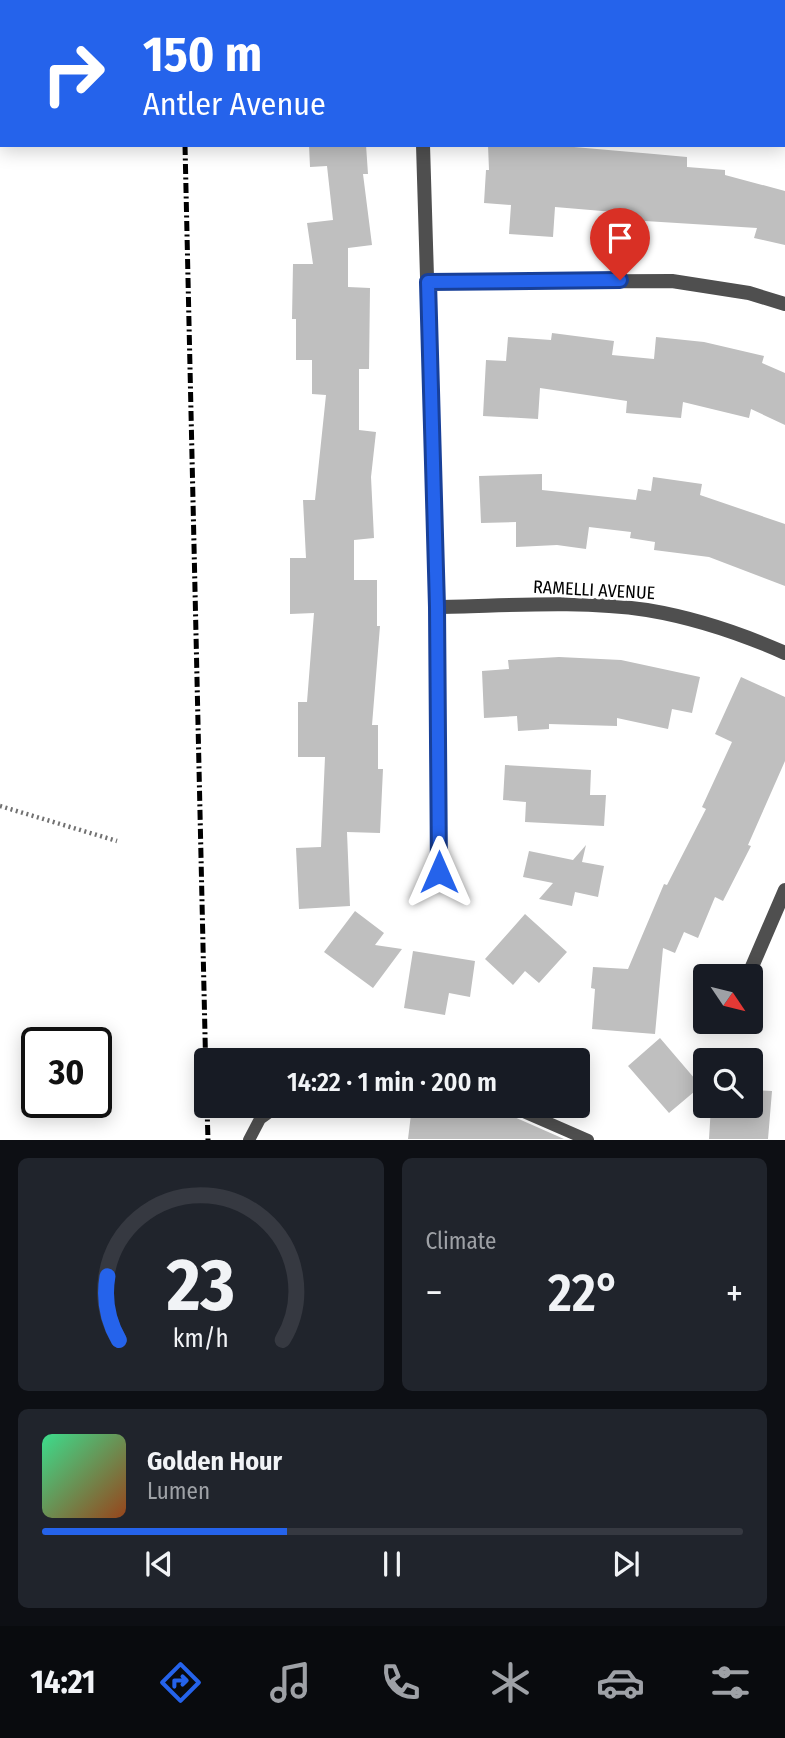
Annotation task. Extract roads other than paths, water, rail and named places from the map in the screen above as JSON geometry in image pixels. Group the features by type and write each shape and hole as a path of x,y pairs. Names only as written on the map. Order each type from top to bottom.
{"street":[{"path":"423,147 437,607 439,872"},
{"path":"428,282 672,281 749,293 785,304"},
{"name":"RAMELLI AVENUE","path":"437,607 599,607 645,610 712,625 747,636 785,653"},
{"path":"753,964 785,890"}],"lane":[{"path":"249,1139 261,1118"},
{"path":"538,1118 588,1139"}],"railway":[{"path":"185,147 205,1048"},
{"path":"207,1118 208,1140"}]}
